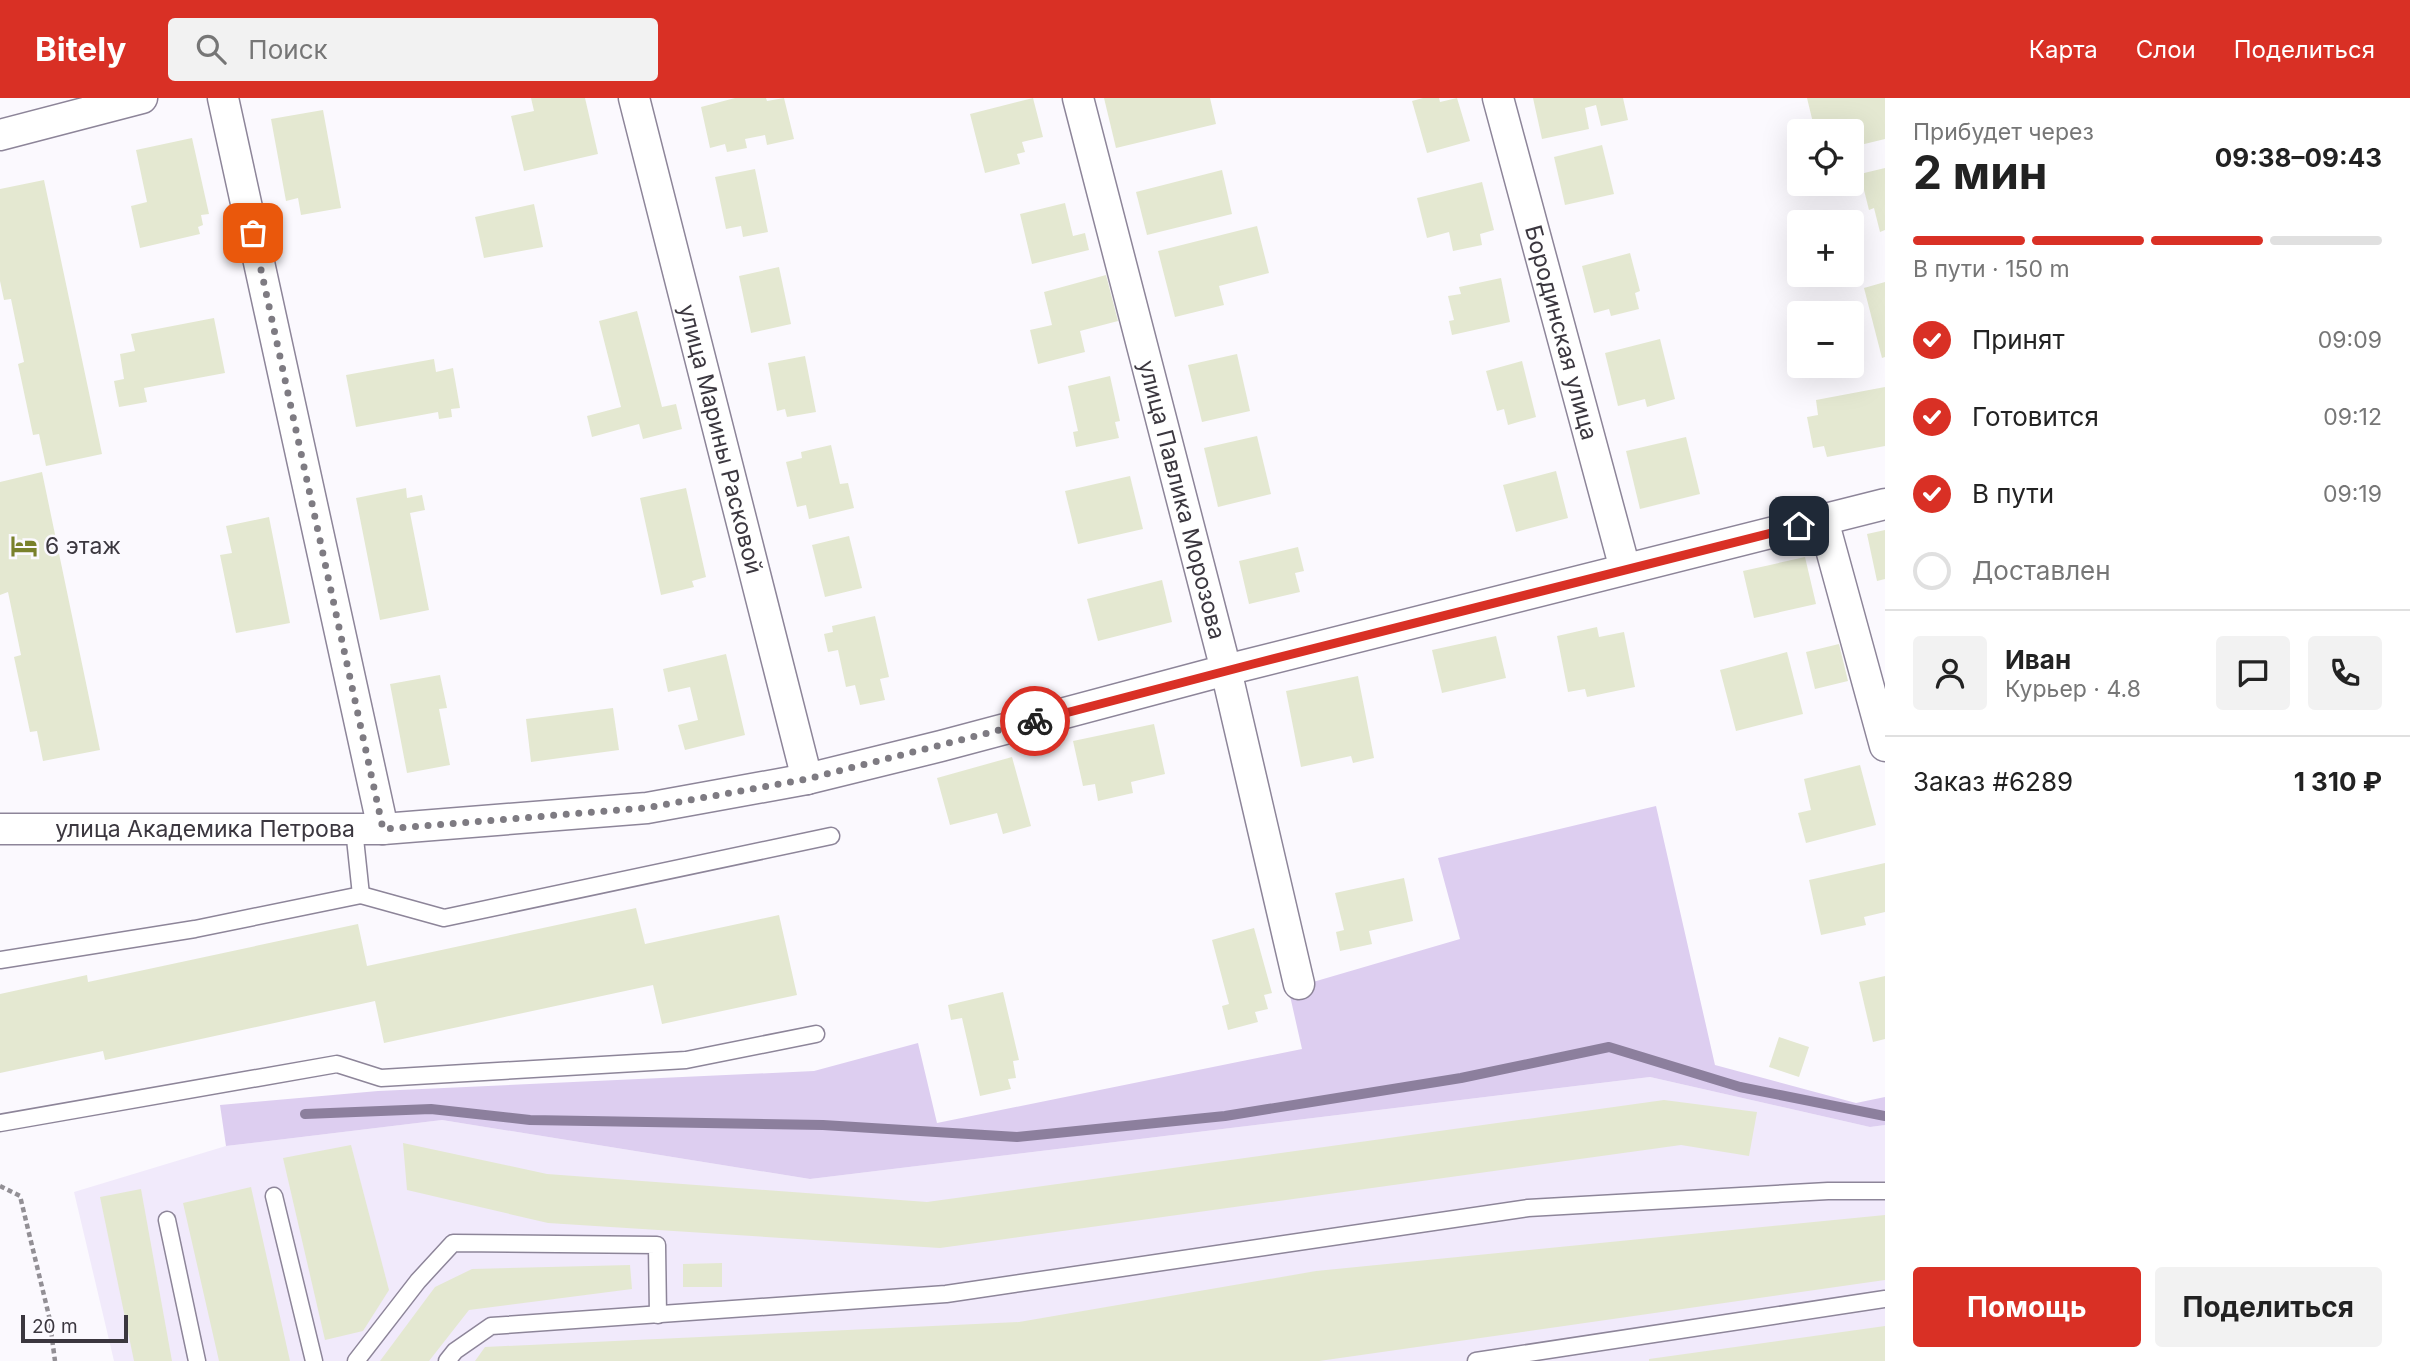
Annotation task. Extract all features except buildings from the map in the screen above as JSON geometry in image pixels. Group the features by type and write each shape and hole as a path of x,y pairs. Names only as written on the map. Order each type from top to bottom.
{"street":[{"path":"0,135 142,98"},
{"path":"223,98 369,829"},
{"name":"улица Марины Расковой","path":"634,98 807,779"},
{"name":"улица Павлика Морозова","path":"1078,98 1226,670 1299,984"},
{"name":"Бородинская улица","path":"1498,98 1625,569"},
{"name":"улица Академика Петрова","path":"0,829 369,829 646,808 807,779 1885,504"},
{"path":"1823,520 1885,746"}],"lane":[{"path":"361,895 369,829"},
{"path":"0,960 195,929 361,895 444,918 831,836"},
{"path":"0,1123 337,1064 381,1079 658,1062 686,1060 816,1034"},
{"path":"447,1361 455,1351 491,1326 946,1294 1528,1208 1828,1191 1885,1191"},
{"path":"274,1196 314,1361"},
{"path":"167,1220 197,1361"},
{"path":"356,1361 418,1281 453,1243 657,1245 658,1315"},
{"path":"1476,1361 1885,1299"}],"path":[{"path":"0,1186 20,1196 50,1316 55,1361"}],"shaded area":[{"path":"1656,806 1715,1065 1856,1103 1885,1097 1885,1125 1870,1127 1650,1077 810,1179 442,1120 226,1146 220,1105 378,1091 814,1071 918,1043 937,1123 1302,1049 1288,987 1460,939 1438,858"},
{"path":"1650,1077 1870,1127 1885,1125 1885,1361 114,1361 74,1192 226,1146 442,1120 810,1179"}],"waterway":[{"path":"305,1114 431,1109 530,1120 823,1125 1017,1137 1225,1116 1461,1078 1609,1047 1740,1087 1885,1116"}],"way so far":[{"path":"253,233 383,829 646,808 807,779 1035,721"}],"place":[{"name":"6 этаж","path":"24,546"}],"route":[{"path":"1035,721 1799,526"}]}
